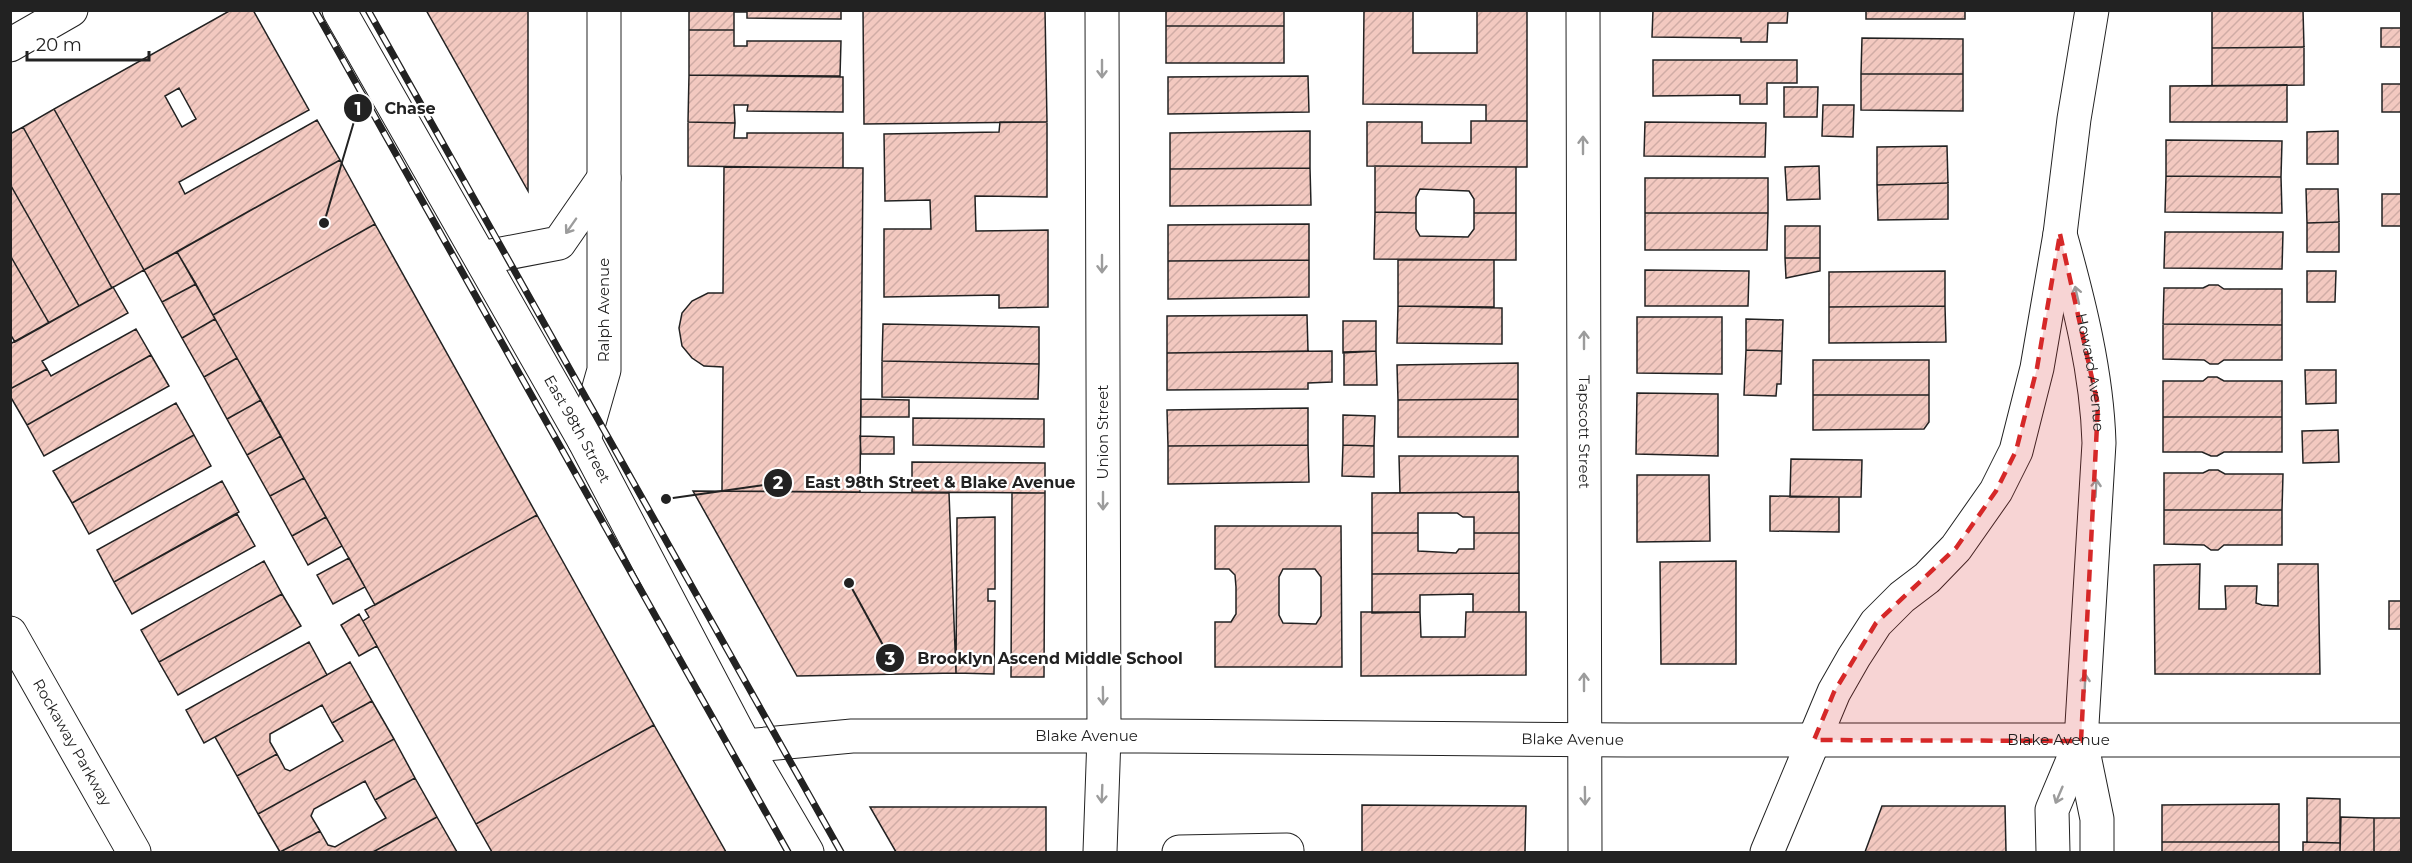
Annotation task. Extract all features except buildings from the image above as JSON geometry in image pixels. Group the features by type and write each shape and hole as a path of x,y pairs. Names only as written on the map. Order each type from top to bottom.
{"street":[{"path":"10,45 71,10"},
{"name":"East 98th Street","path":"339,10 584,440 746,746 807,852"},
{"name":"Ralph Avenue","path":"584,440 604,370 604,10"},
{"name":"Union Street","path":"1100,852 1104,736 1102,10"},
{"name":"Tapscott Street","path":"1583,10 1585,852"},
{"name":"Howard Avenue","path":"2092,10 2074,119 2060,234 2077,294 2098,405 2098,443 2081,741 2097,819 2097,852"},
{"path":"481,258 559,243 604,178"},
{"path":"1767,852 1834,692 1876,623 1902,597 1927,578 1956,548 1996,491 2016,451 2037,368 2060,234"},
{"name":"Rockaway Parkway","path":"10,633 134,852"},
{"name":"Blake Avenue","path":"746,746 852,736 1584,740 2402,740"},
{"name":"Howard Avenue","path":"2053,852 2052,810 2081,741"},
{"path":"1179,852 1287,850 1287,852"}],"highlighted area":[{"path":"2060,234 2098,405 2081,741 1814,740 1834,692 1876,623 1956,548 1996,491 2016,451 2037,368"}],"railway":[{"path":"315,10 788,852"},
{"path":"368,10 841,852"}],"place":[{"name":"Chase","path":"324,223"},
{"name":"East 98th Street & Blake Avenue","path":"666,499"},
{"name":"Brooklyn Ascend Middle School","path":"849,583"}]}
